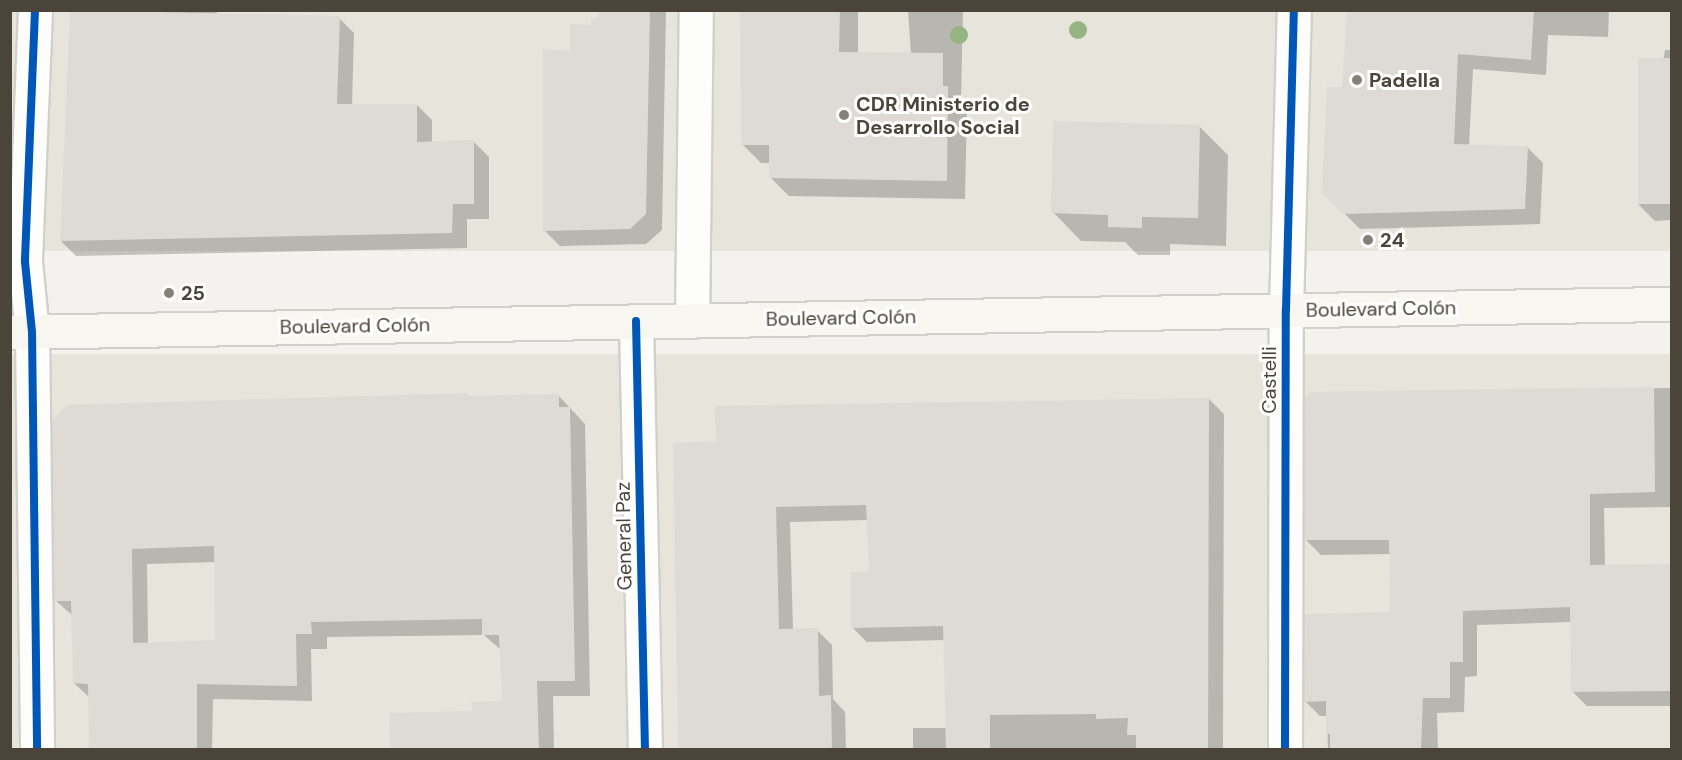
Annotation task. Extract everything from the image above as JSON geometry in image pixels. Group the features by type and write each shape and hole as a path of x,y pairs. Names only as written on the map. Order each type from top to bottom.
{"main road":[{"name":"Boulevard Colón","path":"21,332 1671,304"}],"street":[{"path":"35,10 21,332 37,750"},
{"path":"692,321 696,10"},
{"name":"Castelli","path":"1285,750 1286,310 1294,10"},
{"name":"General Paz","path":"636,321 645,750"}],"shaded area":[{"path":"10,11 1671,11 1671,251 10,251"},
{"path":"10,354 1671,354 1671,749 10,749"}],"building":[{"path":"70,10 340,16 337,104 417,104 417,142 474,140 474,204 453,204 452,233 60,241"},
{"path":"599,10 650,10 646,214 630,229 543,231 543,49 570,51 570,24 591,25 591,18 598,18"},
{"name":"CDR Ministerio de Desarrollo Social","path":"740,10 840,10 839,52 943,53 943,86 948,86 947,181 769,178 769,145 741,145"},
{"path":"1347,10 1534,10 1531,60 1458,54 1454,144 1528,146 1525,209 1343,214 1322,193 1327,87 1342,87"},
{"path":"1638,58 1671,58 1671,204 1638,204"},
{"path":"1053,121 1200,125 1198,218 1142,217 1142,228 1108,227 1108,215 1051,213"},
{"path":"1654,387 1655,492 1590,494 1590,565 1671,564 1671,691 1571,692 1570,607 1463,611 1463,662 1450,662 1450,698 1423,698 1421,750 1330,750 1330,734 1326,734 1326,701 1304,702 1304,614 1390,612 1389,540 1304,540 1305,398 1310,392"},
{"path":"467,393 467,396 559,394 559,407 570,407 575,681 537,681 539,750 390,750 389,713 472,711 471,702 502,701 499,635 482,635 482,619 311,622 312,634 296,634 297,686 197,684 197,750 89,750 88,684 73,683 71,601 54,601 52,421 67,405","holes":["214,546 215,640 133,643 132,549"]},
{"path":"1209,398 1208,750 1136,750 1136,735 1127,735 1128,718 1096,719 1096,714 990,715 990,750 946,750 943,626 851,628 851,572 869,571 866,505 776,507 779,629 818,628 819,696 831,695 832,750 678,750 673,443 716,441 715,406"}],"cycle path":[{"path":"35,10 25,262 32,332 37,750"},
{"path":"1285,750 1286,310 1294,10"},
{"path":"636,321 645,750"}],"place":[{"name":"Padella","path":"1357,80"},
{"name":"CDR Ministerio de Desarrollo Social","path":"844,115"},
{"name":"24","path":"1368,240"},
{"name":"25","path":"169,293"}]}
